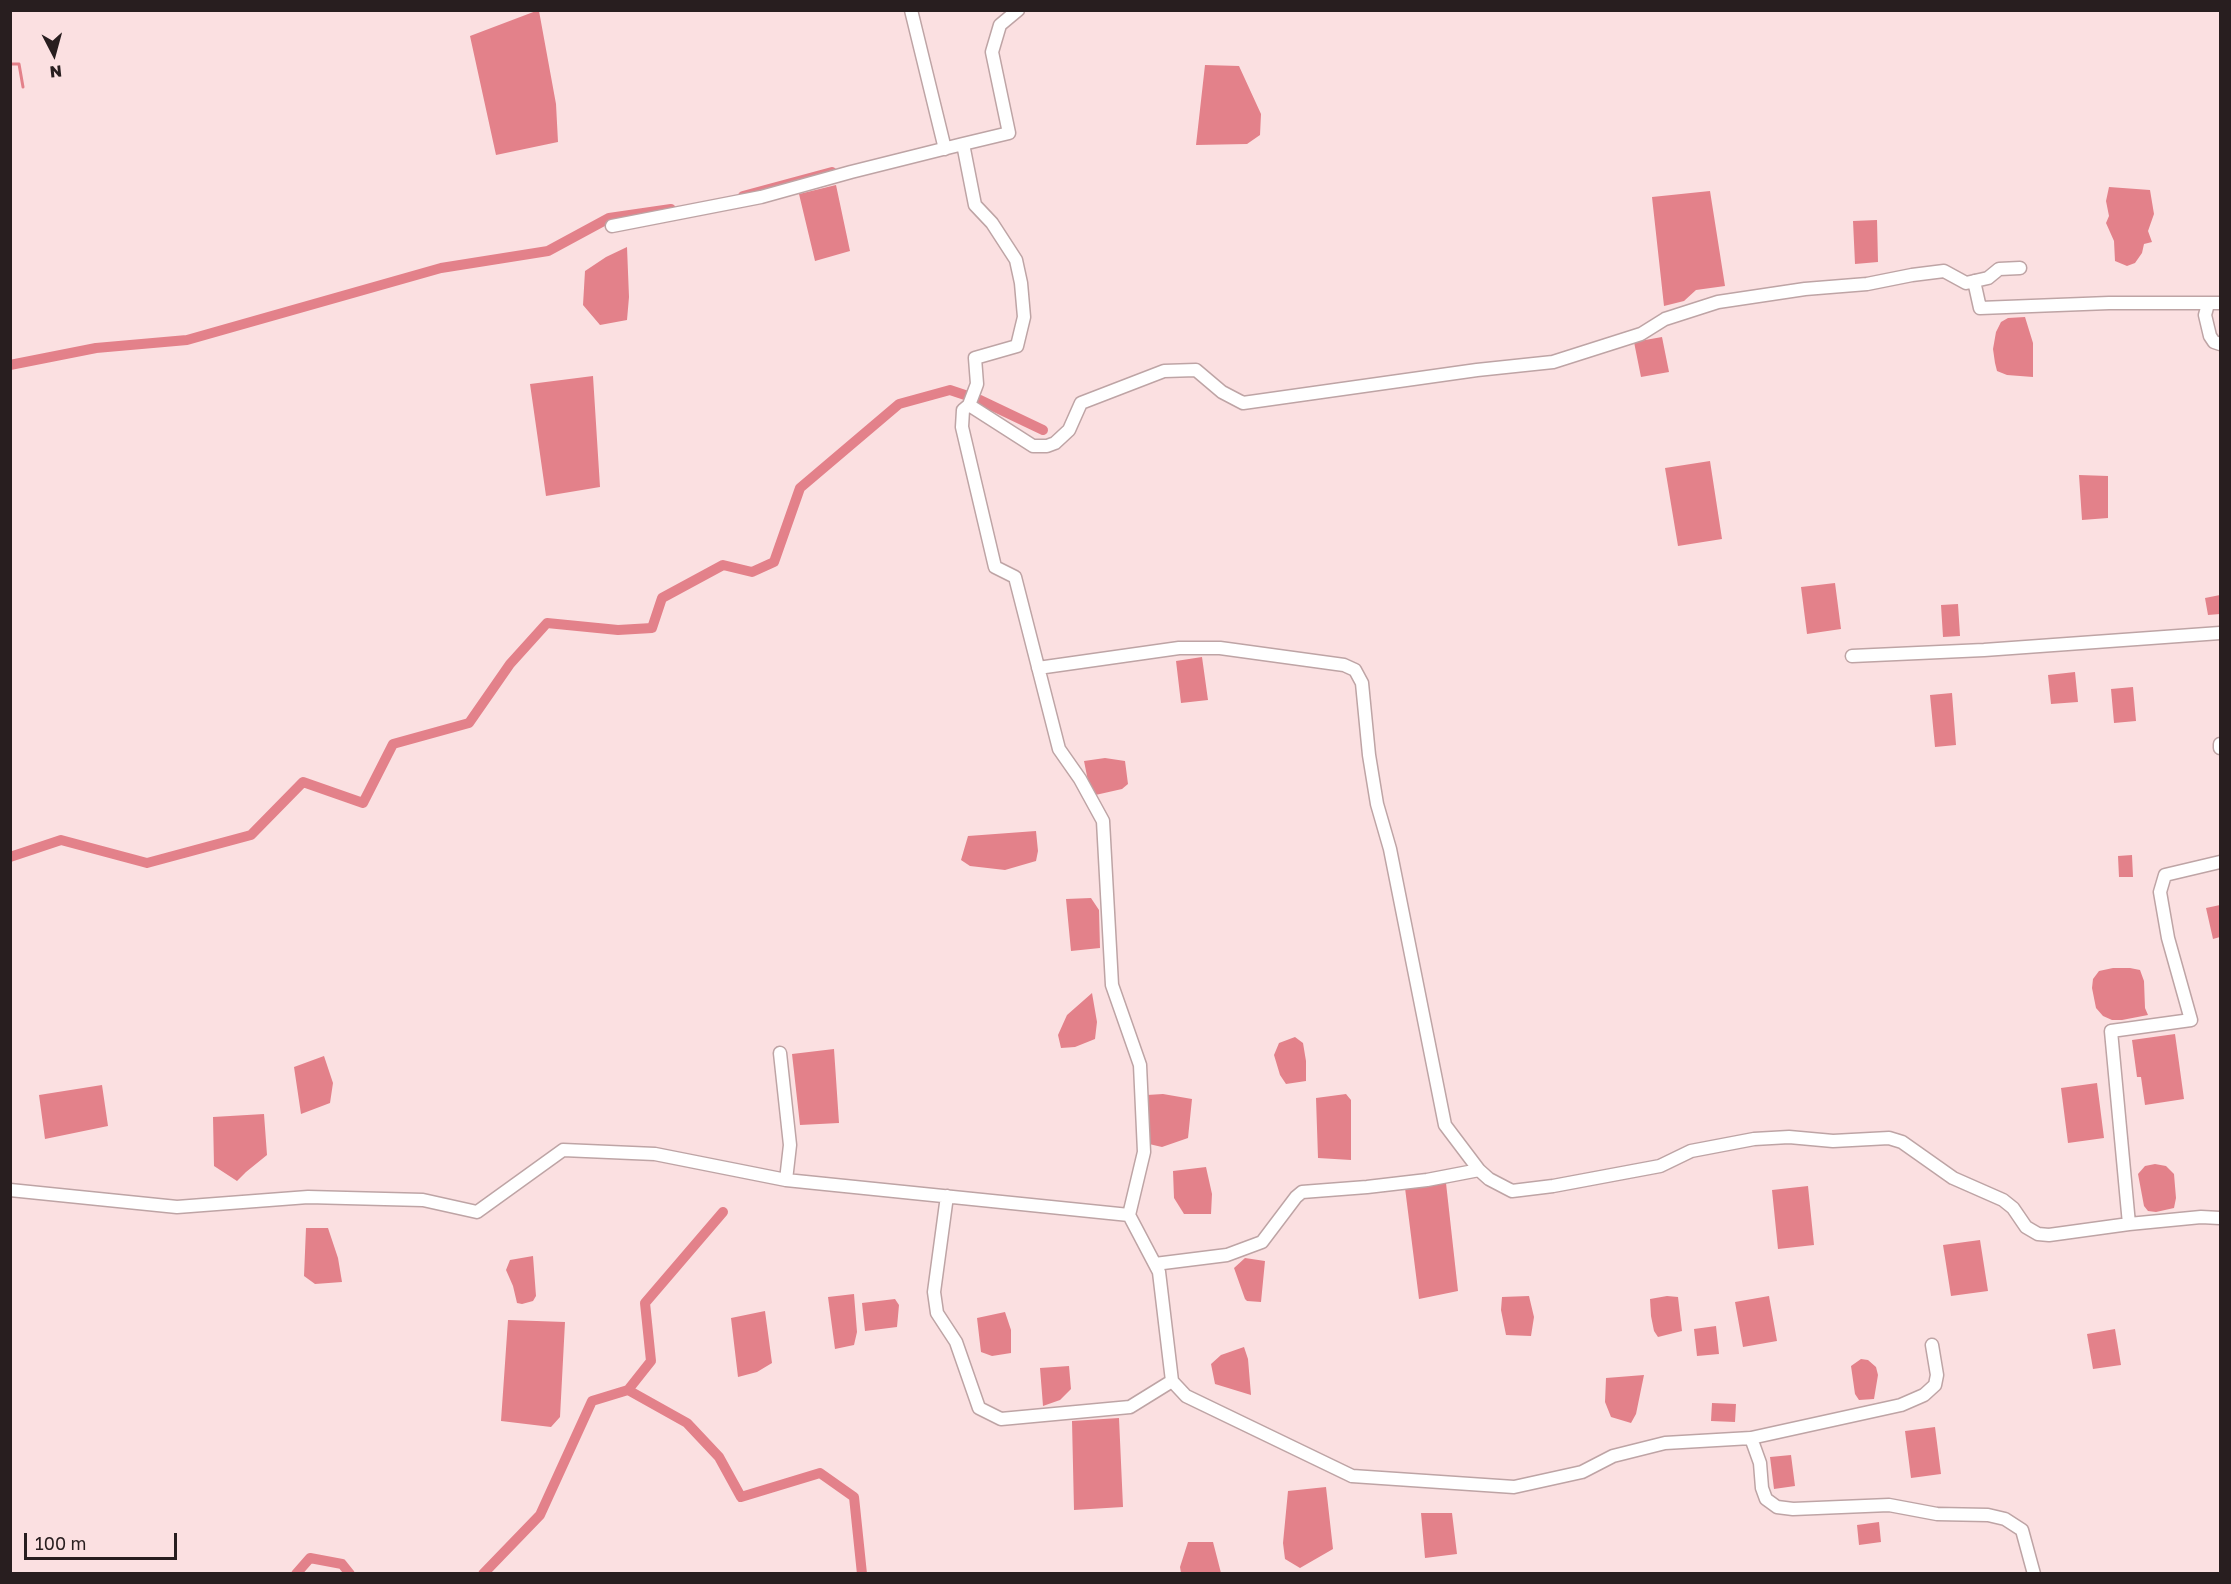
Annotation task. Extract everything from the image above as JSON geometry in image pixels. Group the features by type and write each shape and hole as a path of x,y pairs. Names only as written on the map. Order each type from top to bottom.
{"street":[{"path":"911,10 945,149"},
{"path":"612,226 761,197 851,171 1009,133 992,51 1000,25 1017,10"},
{"path":"963,144 975,205 992,223 1016,260 1024,317 1017,346 975,358 977,384 969,405 963,410 962,427 995,567 1015,577 1059,749 1080,779 1103,821 1112,985 1140,1065 1144,1152 1129,1215 1159,1272 1172,1381 1186,1396 1352,1476 1514,1488 1582,1472 1613,1456 1665,1443 1751,1438 1901,1405 1924,1395 1935,1385 1937,1375 1932,1345"},
{"path":"969,405 1033,446 1047,446 1055,443 1069,430 1082,403 1164,371 1196,370 1222,392 1243,403 1477,370 1553,362 1641,334 1665,319 1718,302 1805,289 1866,284 1912,274 1944,271 1966,283 1988,279 1999,269 2020,268"},
{"path":"1974,282 1980,308 2109,303 2214,303"},
{"path":"2214,303 2205,315 2210,336 2214,342 2220,344"},
{"path":"1852,656 1984,650 2220,633"},
{"path":"1038,668 1179,648 1220,648 1344,665 1355,670 1362,683 1369,755 1377,804 1390,849 1445,1125 1479,1170 1489,1179 1512,1191 1553,1186 1660,1166 1691,1151 1754,1139 1789,1137 1833,1141 1889,1138 1902,1143 1953,1178 2003,1200 2013,1208 2026,1227 2038,1234 2049,1235 2201,1217 2220,1218"},
{"path":"2129,1224 2111,1031 2190,1020 2168,938 2160,892 2165,875 2220,862"},
{"path":"780,1053 790,1145 786,1180"},
{"path":"10,1190 177,1207 308,1197 423,1200 477,1212 563,1150 655,1154 786,1180 1129,1215"},
{"path":"1155,1264 1227,1255 1262,1242 1302,1192 1397,1183 1479,1170"},
{"path":"947,1196 934,1292 937,1313 956,1342 979,1408 1000,1419 1130,1407 1172,1381"},
{"path":"1751,1438 1760,1463 1762,1488 1766,1499 1777,1508 1888,1505 1937,1514 1988,1515 2005,1519 2022,1530 2034,1574"}],"shaded area":[{"path":"539,11 556,104 558,142 496,155 470,36"},
{"path":"1205,65 1239,66 1261,114 1260,135 1247,144 1196,145"},
{"path":"836,185 850,251 815,261 799,194"},
{"path":"2109,187 2150,190 2154,214 2148,231 2152,242 2144,244 2142,253 2135,263 2127,266 2115,261 2114,241 2106,223 2109,216 2106,201"},
{"path":"1710,191 1725,286 1696,290 1684,301 1664,306 1652,197"},
{"path":"1877,220 1878,262 1855,264 1853,221"},
{"path":"627,247 629,297 627,320 600,325 583,305 585,271"},
{"path":"2025,317 2033,343 2033,377 2007,375 1997,371 1993,349 1996,332 2001,322 2008,318"},
{"path":"1662,337 1669,372 1641,377 1634,342"},
{"path":"593,376 600,487 546,496 530,384"},
{"path":"1710,461 1722,539 1678,546 1665,468"},
{"path":"2079,475 2108,476 2108,518 2082,520"},
{"path":"1835,583 1841,629 1807,634 1801,587"},
{"path":"2220,595 2220,614 2208,615 2205,598"},
{"path":"1958,604 1960,636 1943,637 1941,605"},
{"path":"1202,657 1208,700 1181,703 1176,661"},
{"path":"2075,672 2078,702 2051,704 2048,675"},
{"path":"2133,687 2136,721 2114,723 2111,689"},
{"path":"1952,693 1956,745 1935,747 1930,695"},
{"path":"1105,758 1125,761 1128,784 1122,789 1091,796 1084,761"},
{"path":"1036,831 1038,851 1036,861 1005,870 970,866 961,860 968,836"},
{"path":"2132,855 2133,877 2119,877 2118,856"},
{"path":"1091,898 1099,910 1100,948 1071,951 1066,899"},
{"path":"2220,905 2220,937 2213,939 2206,908"},
{"path":"2113,968 2140,970 2144,981 2145,1008 2148,1015 2112,1020 2103,1016 2096,1008 2092,988 2093,979 2099,971"},
{"path":"1092,993 1097,1022 1095,1039 1075,1047 1061,1048 1058,1035 1067,1015"},
{"path":"2175,1034 2184,1099 2145,1105 2141,1077 2137,1077 2132,1040"},
{"path":"1295,1037 1303,1043 1306,1081 1286,1084 1280,1075 1274,1055 1279,1043"},
{"path":"834,1049 839,1123 800,1125 792,1054"},
{"path":"324,1056 333,1083 330,1103 301,1114 294,1067"},
{"path":"2097,1083 2104,1138 2068,1143 2061,1088"},
{"path":"102,1085 108,1126 45,1139 39,1095"},
{"path":"1163,1094 1192,1099 1188,1138 1162,1147 1149,1144 1147,1095"},
{"path":"1346,1094 1351,1100 1351,1160 1318,1158 1316,1098"},
{"path":"264,1114 267,1155 237,1181 214,1166 213,1117"},
{"path":"2155,1164 2166,1166 2174,1174 2176,1198 2174,1208 2156,1212 2148,1211 2144,1206 2138,1174 2145,1166"},
{"path":"1206,1167 1212,1194 1211,1214 1184,1214 1174,1198 1173,1171"},
{"path":"1446,1183 1458,1291 1419,1299 1405,1188"},
{"path":"1808,1186 1814,1245 1778,1249 1772,1190"},
{"path":"306,1228 328,1228 338,1258 342,1282 315,1284 304,1276"},
{"path":"1980,1240 1988,1291 1951,1296 1943,1245"},
{"path":"533,1256 536,1296 533,1301 517,1303 506,1270 510,1260"},
{"path":"1245,1258 1265,1261 1261,1302 1245,1299 1234,1268"},
{"path":"854,1294 857,1332 854,1345 835,1349 828,1297"},
{"path":"1529,1296 1534,1317 1531,1336 1506,1335 1501,1310 1502,1297"},
{"path":"1769,1296 1777,1341 1743,1347 1735,1302"},
{"path":"1678,1297 1682,1331 1658,1337 1654,1331 1650,1299"},
{"path":"895,1299 899,1305 897,1327 865,1331 862,1303"},
{"path":"765,1311 772,1363 757,1372 738,1377 731,1318"},
{"path":"1005,1312 1011,1330 1011,1353 992,1356 981,1352 977,1318"},
{"path":"508,1320 565,1322 560,1417 551,1427 501,1421"},
{"path":"1716,1326 1719,1354 1697,1356 1694,1329"},
{"path":"2115,1329 2121,1365 2093,1369 2087,1334"},
{"path":"1244,1347 1248,1359 1251,1395 1215,1384 1211,1364 1221,1355"},
{"path":"1861,1359 1868,1360 1876,1367 1878,1375 1874,1399 1859,1400 1855,1394 1851,1366"},
{"path":"1069,1366 1071,1389 1060,1400 1043,1406 1040,1368"},
{"path":"1644,1375 1636,1414 1631,1423 1611,1417 1605,1402 1606,1378"},
{"path":"1712,1403 1736,1404 1735,1422 1711,1421"},
{"path":"1119,1418 1123,1507 1074,1510 1072,1421"},
{"path":"1935,1427 1941,1474 1911,1478 1905,1431"},
{"path":"1791,1455 1795,1486 1774,1489 1770,1457"},
{"path":"1326,1487 1333,1549 1300,1568 1285,1559 1283,1543 1288,1491"},
{"path":"1421,1513 1452,1513 1457,1554 1425,1558"},
{"path":"1879,1522 1881,1542 1859,1545 1857,1525"},
{"path":"1188,1542 1213,1542 1221,1573 1181,1573 1180,1567"}],"waterway":[{"path":"10,64 19,64 23,87"},
{"path":"743,196 832,172"},
{"path":"10,365 96,348 187,340 441,268 548,251 609,218 671,209"},
{"path":"10,857 61,840 147,863 251,835 303,782 363,803 393,744 469,723 510,664 547,623 618,630 652,628 662,598 723,565 752,572 774,562 800,488 899,404 950,390 980,400 1043,430"},
{"path":"483,1574 540,1515 592,1401 628,1390 651,1361 645,1303 723,1212"},
{"path":"628,1390 687,1423 719,1457 741,1497 820,1473 854,1497 862,1574"},
{"path":"296,1574 310,1558 342,1564 350,1574"}]}
